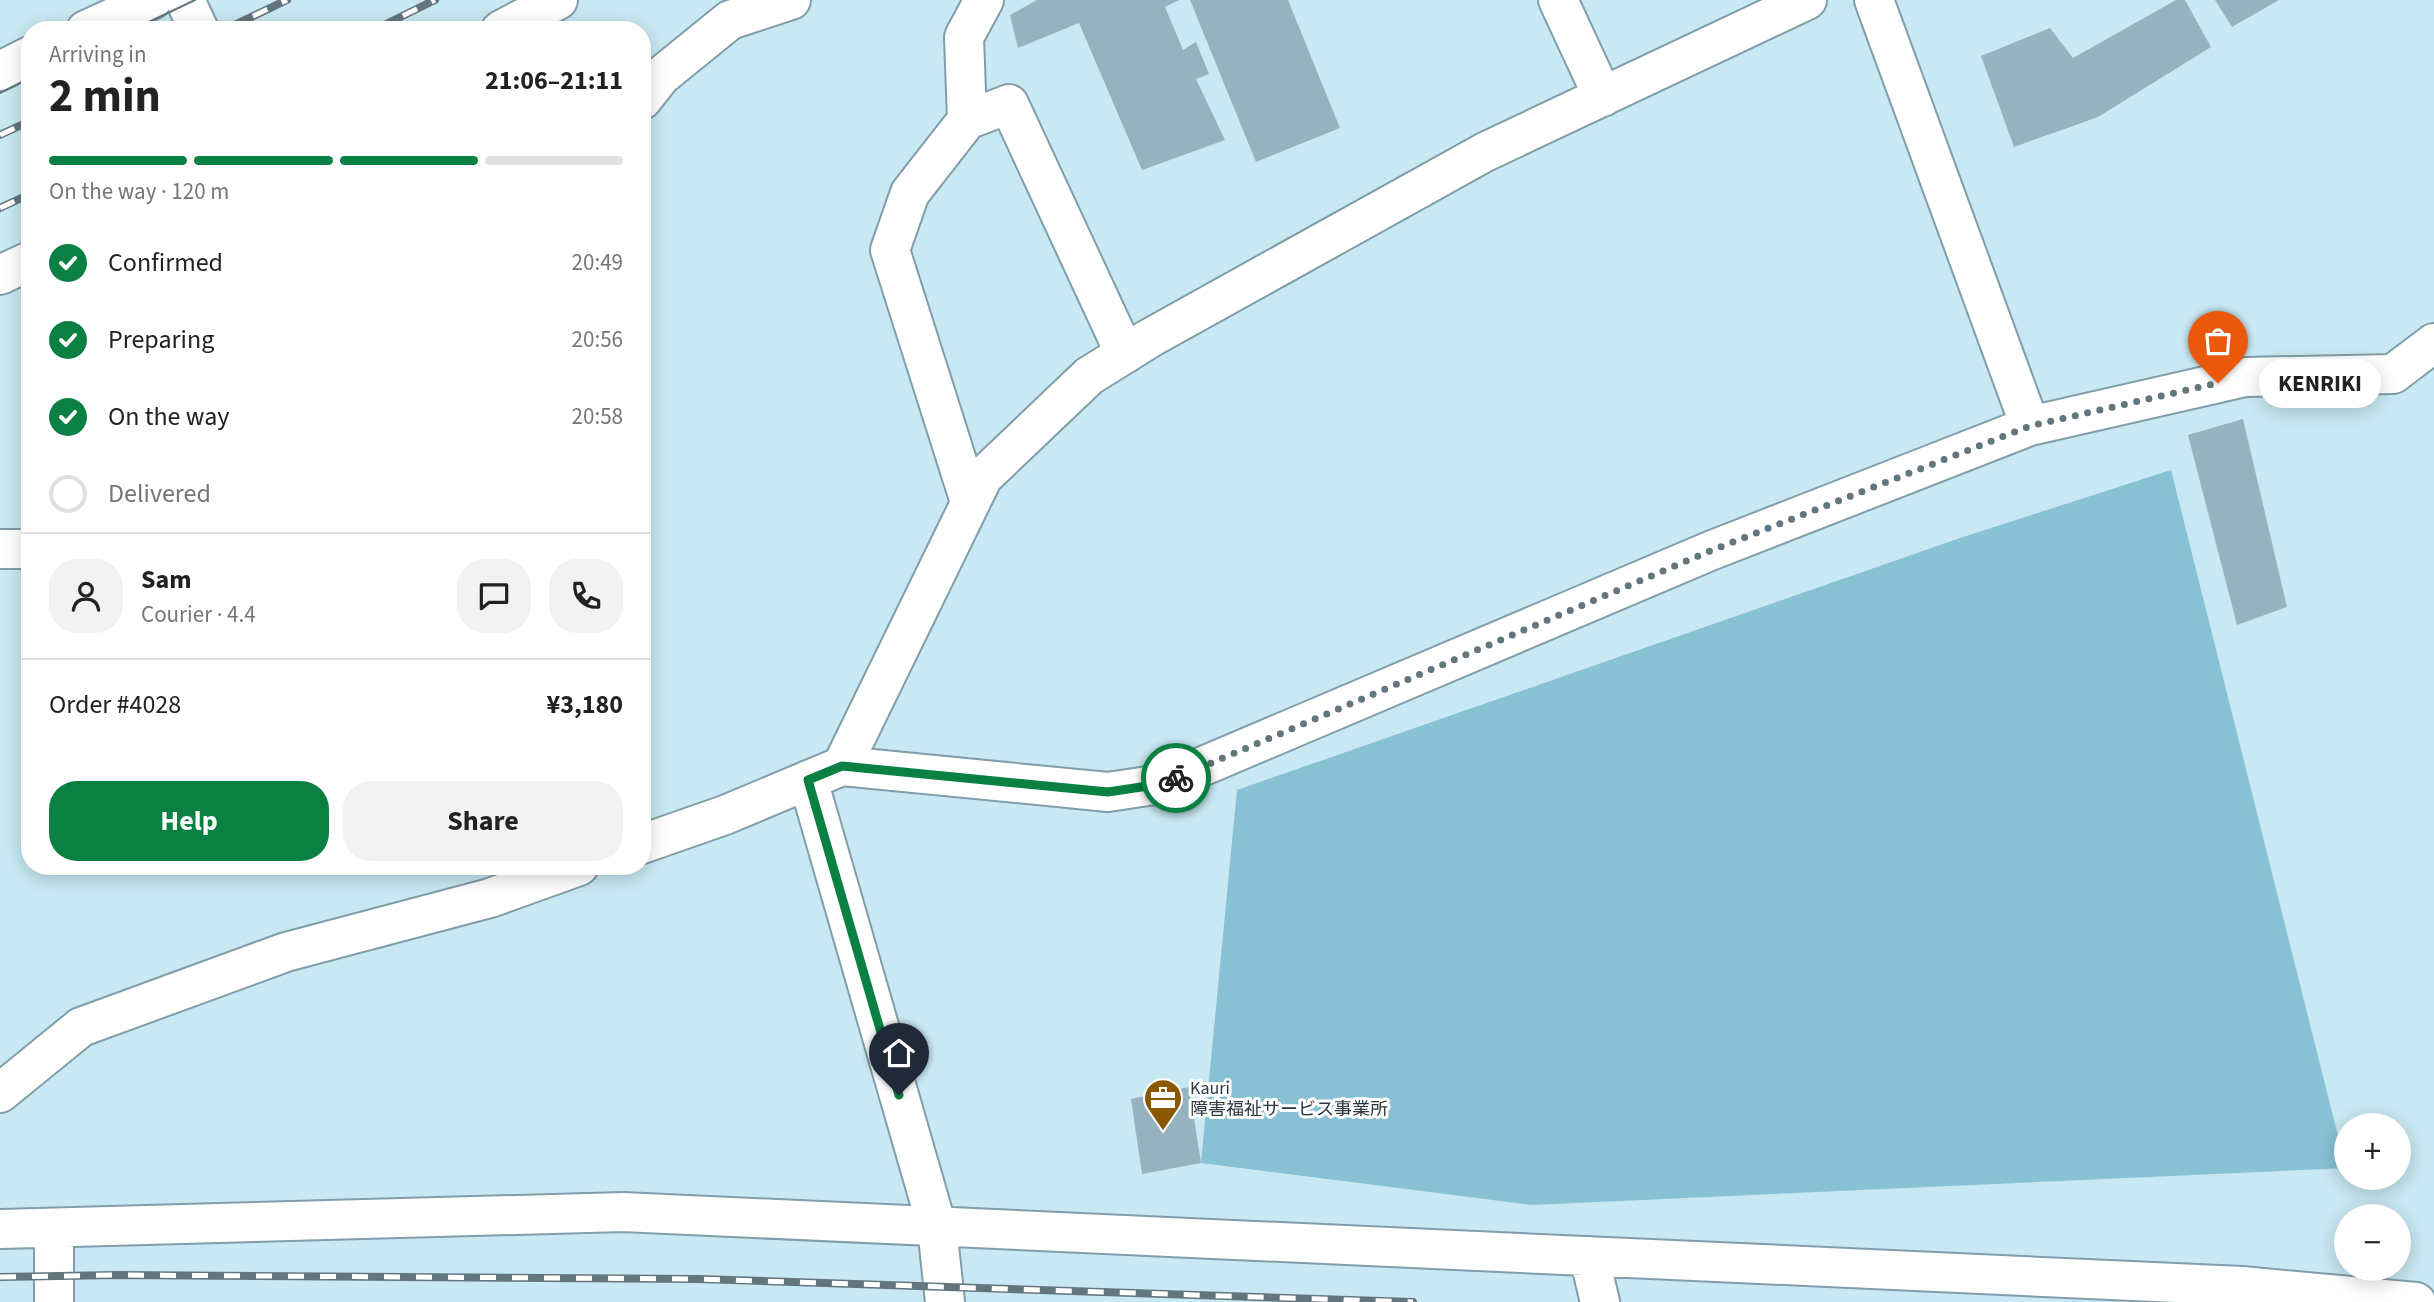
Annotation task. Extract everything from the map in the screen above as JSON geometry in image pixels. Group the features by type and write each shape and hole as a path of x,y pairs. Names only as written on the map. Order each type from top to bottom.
{"street":[{"path":"106,21 152,0"},
{"path":"185,0 194,21"},
{"path":"518,21 558,0"},
{"path":"651,89 661,76 730,20 792,0"},
{"path":"967,120 964,37 984,0"},
{"path":"1558,0 1603,97"},
{"path":"842,766 983,477 1089,376 1485,152 1807,0"},
{"path":"1874,0 2030,426"},
{"path":"0,71 21,60"},
{"path":"970,502 890,250 910,193 967,120 1009,104 1125,354"},
{"path":"0,275 21,265"},
{"path":"651,841 725,815 842,766 1108,792 1161,784 1710,551 2030,426 2245,377 2393,373 2434,343"},
{"path":"0,550 21,549"},
{"path":"808,780 937,1227 945,1302"},
{"path":"0,1093 80,1027 286,952 490,898 548,875"},
{"path":"0,1229 623,1212 2242,1286 2416,1302"},
{"path":"54,1228 54,1302"},
{"path":"1589,1256 1600,1302"}],"shaded area":[{"path":"2171,470 2334,1120 2334,1169 1532,1205 1201,1163 1237,790 1960,538"}],"building":[{"path":"1037,0 1179,0 1165,7 1183,50 1196,42 1209,74 1196,79 1225,140 1142,170 1079,23 1018,48 1010,15"},
{"path":"1190,0 1288,0 1340,128 1256,162"},
{"path":"2176,0 2185,0 2211,47 2098,117 2014,147 1981,56 2050,28 2073,58"},
{"path":"2215,0 2279,0 2232,27"},
{"path":"2243,419 2287,607 2237,625 2188,435"},
{"path":"1189,1087 1201,1163 1142,1174 1131,1099"}],"tram line":[{"path":"151,21 195,0"},
{"path":"0,93 21,82"}],"railway":[{"path":"243,21 287,0"},
{"path":"392,21 435,0"},
{"path":"0,135 21,125"},
{"path":"0,208 21,198"},
{"path":"0,1277 118,1275 699,1279 1413,1302"}],"way so far":[{"path":"1176,778 1710,551 2030,426 2218,383"}],"place":[{"name":"KENRIKI","path":"2218,383"},
{"name":"Kauri 障害福祉サービス事業所","path":"1163,1132"}],"route":[{"path":"899,1095 808,780 842,766 1108,792 1161,784 1176,778"}]}
